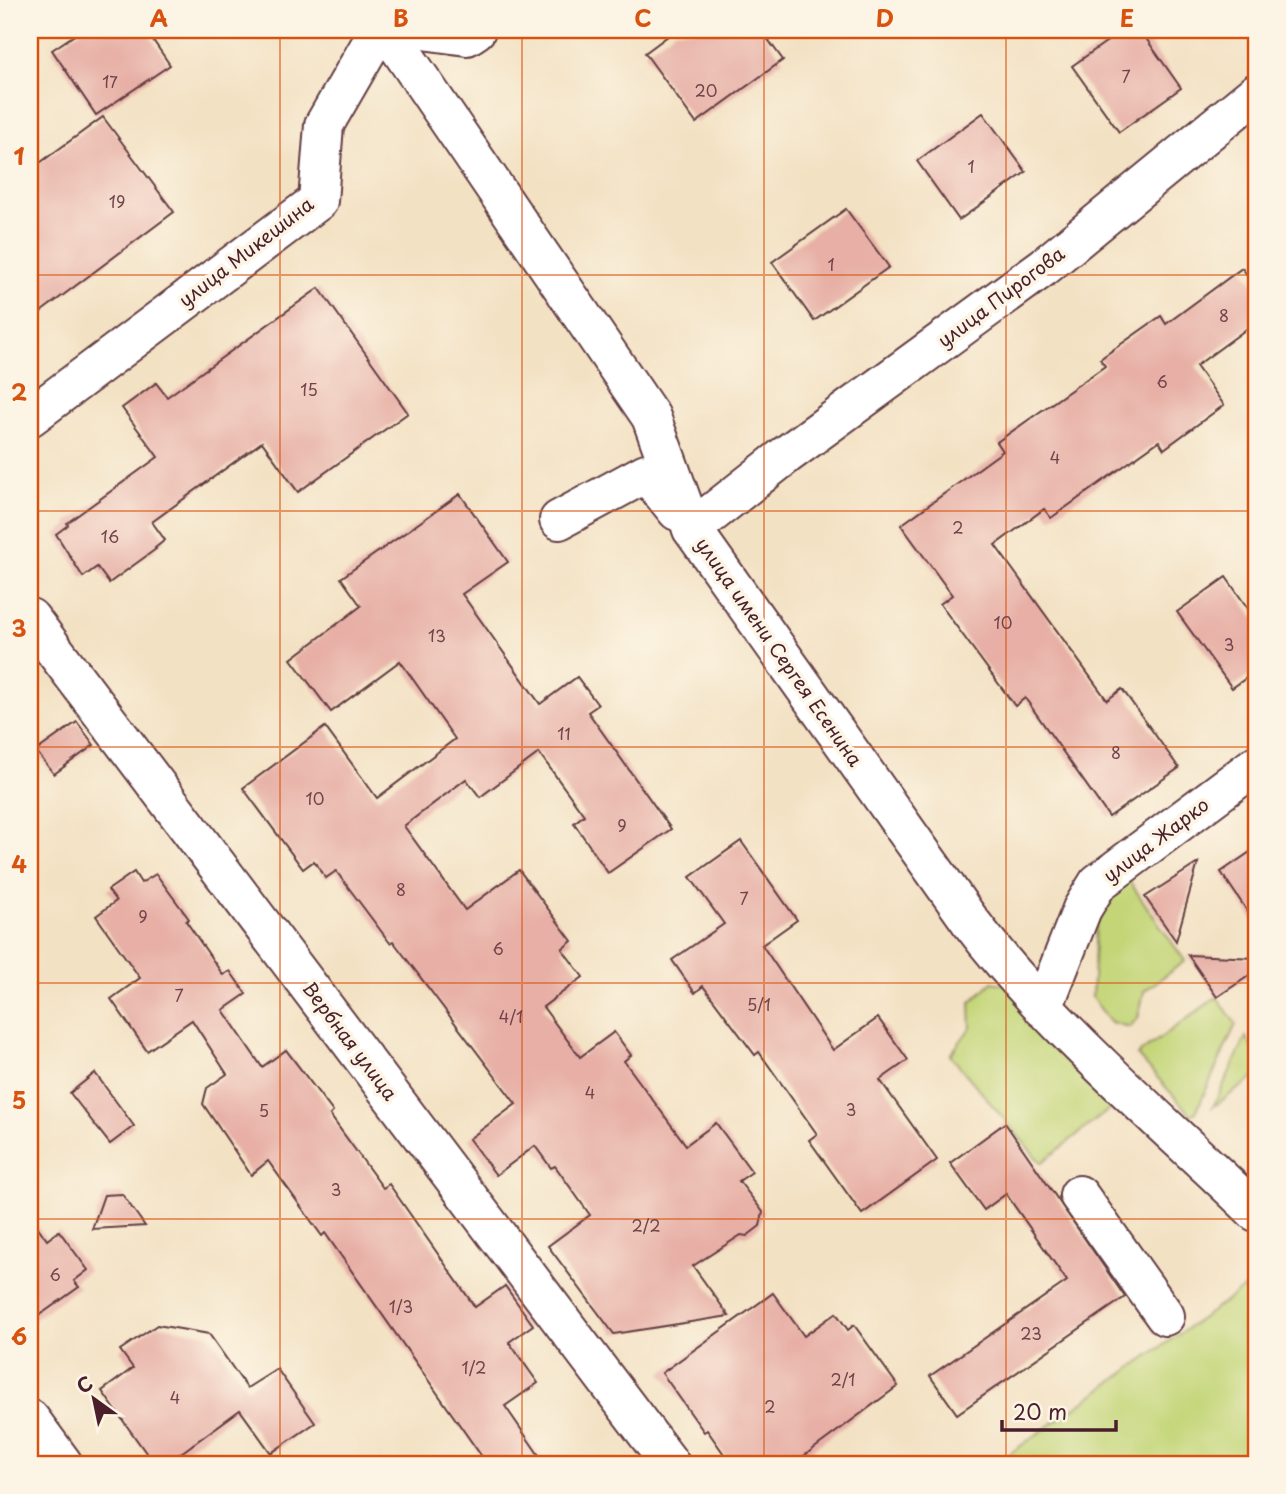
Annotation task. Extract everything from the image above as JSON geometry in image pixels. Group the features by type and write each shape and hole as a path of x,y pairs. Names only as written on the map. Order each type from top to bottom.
{"street":[{"name":"улица Микешина","path":"30,417 318,201 324,125 379,30"},
{"name":"улица имени Сергея Есенина","path":"387,30 651,417 692,529 970,921 1042,1008 1256,1212"},
{"path":"423,30 467,36 476,30"},
{"name":"улица Пирогова","path":"692,529 1045,266 1256,93"},
{"path":"559,520 646,473 692,529"},
{"name":"Вербная улица","path":"30,618 670,1464"},
{"name":"улица Жарко","path":"1042,1008 1082,909 1098,883 1256,765"},
{"path":"1079,1195 1165,1316"},
{"path":"30,1419 63,1464"}],"green space":[{"path":"1127,878 1185,961 1144,991 1138,1018 1129,1027 1111,1022 1092,998 1096,924"},
{"path":"992,982 1021,987 1111,1108 1041,1163 950,1055 971,1027 970,1003"},
{"path":"1217,997 1236,1024 1196,1112 1191,1115 1137,1055"},
{"path":"1246,1037 1256,1053 1256,1076 1213,1107"},
{"path":"1256,1280 1256,1464 995,1464"}],"building":[{"path":"82,30 146,30 170,65 96,115 52,50"},
{"path":"676,30 761,30 783,60 696,123 645,53"},
{"path":"1123,30 1140,30 1181,88 1119,132 1072,66"},
{"path":"983,113 1026,172 959,220 917,161"},
{"path":"103,117 174,212 30,320 30,162 41,162"},
{"path":"846,209 889,267 814,321 772,262"},
{"path":"1242,268 1256,287 1256,322 1196,366 1224,405 1164,449 1159,441 1051,518 1044,509 995,545 1107,700 1122,689 1179,768 1109,817 1025,698 1015,706 940,604 952,595 901,525 1003,451 997,442 1105,366 1100,359 1161,316 1166,324"},
{"path":"319,288 408,413 298,492 262,442 152,522 165,540 156,549 109,583 97,567 83,577 56,534 68,525 67,523 158,457 122,408 156,383 167,397"},
{"path":"460,494 508,562 462,594 540,704 577,677 598,705 588,712 671,829 608,873 574,823 584,815 539,753 480,797 466,779 404,826 465,910 519,870 572,941 562,949 583,977 543,1007 580,1057 614,1032 631,1055 624,1061 686,1145 716,1123 752,1172 739,1181 763,1212 760,1226 693,1266 729,1316 614,1334 548,1246 590,1215 555,1166 551,1168 535,1146 496,1175 469,1139 516,1104 393,941 390,943 336,871 326,878 314,861 303,869 243,788 325,727 377,798 455,739 400,661 331,712 291,659 361,606 341,578"},
{"path":"1226,577 1256,620 1256,671 1232,688 1177,612"},
{"path":"77,722 94,745 54,774 36,751"},
{"path":"741,841 797,920 762,945 833,1050 878,1018 908,1060 880,1080 937,1160 862,1214 809,1140 817,1134 759,1052 755,1055 703,986 695,993 672,960 724,924 690,877"},
{"path":"1256,848 1256,924 1221,872"},
{"path":"1198,863 1176,941 1145,897"},
{"path":"134,872 141,883 156,874 189,919 186,921 223,975 230,971 246,994 223,1010 262,1067 286,1050 333,1112 330,1115 383,1188 389,1184 475,1307 505,1286 533,1325 509,1342 538,1383 505,1406 545,1464 487,1464 325,1233 322,1236 268,1161 251,1175 203,1104 207,1088 227,1074 192,1020 147,1051 111,999 140,978 96,916 116,901 108,890"},
{"path":"1188,955 1256,958 1256,971 1217,997"},
{"path":"95,1073 134,1126 110,1144 70,1093"},
{"path":"1005,1123 1125,1297 957,1414 930,1376 1067,1281 1006,1194 984,1210 950,1163"},
{"path":"122,1194 145,1226 92,1229 104,1195"},
{"path":"30,1216 47,1240 59,1231 88,1270 74,1281 79,1287 30,1322"},
{"path":"773,1293 804,1336 836,1313 848,1330 854,1325 898,1386 793,1464 731,1464 707,1430 704,1432 662,1373"},
{"path":"157,1325 209,1334 247,1388 277,1369 315,1423 271,1453 240,1410 166,1464 154,1464 102,1391 133,1368 120,1350"}]}
